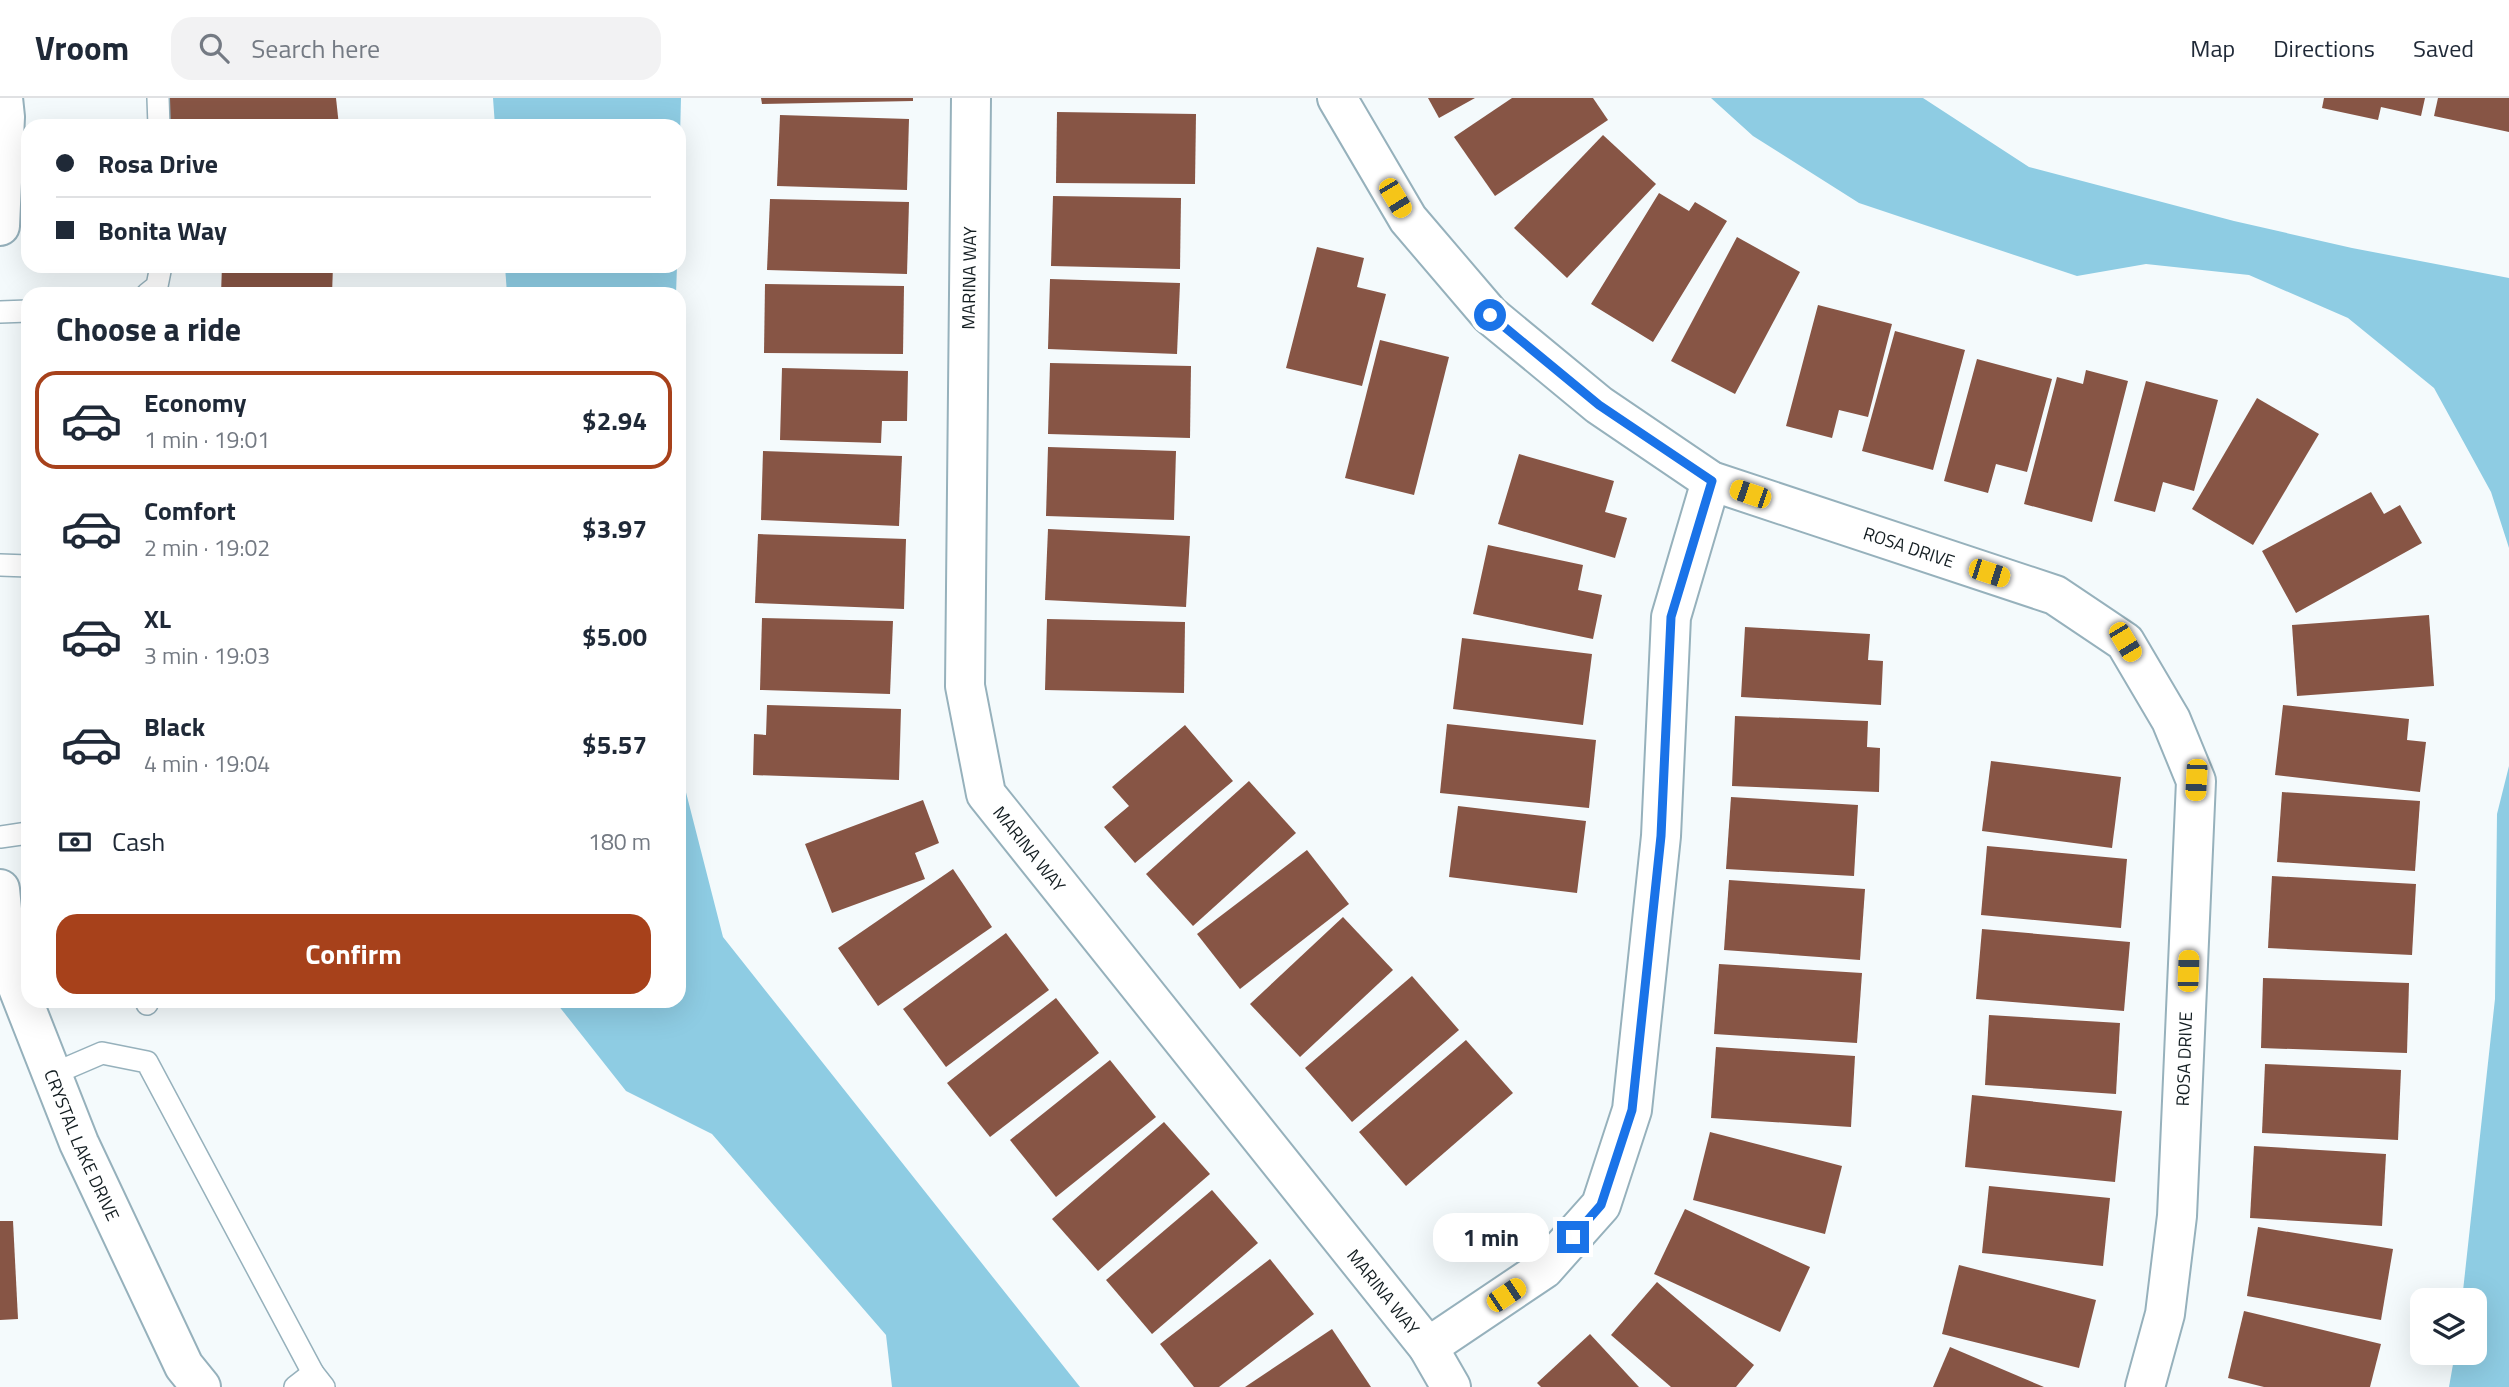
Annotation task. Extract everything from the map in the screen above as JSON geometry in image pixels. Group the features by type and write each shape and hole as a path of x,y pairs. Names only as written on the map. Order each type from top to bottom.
{"street":[{"path":"0,226 5,117 3,98"},
{"name":"MARINA WAY","path":"971,98 965,686 986,794 1428,1347 1451,1387"},
{"name":"ROSA DRIVE","path":"1337,98 1408,219 1490,315 1599,405 1712,481 2055,596 2125,642 2171,720 2196,780 2177,1216 2165,1314 2145,1387"},
{"path":"1428,1347 1545,1269 1601,1205 1632,1110 1661,836 1671,617 1712,481"},
{"name":"CRYSTAL LAKE DRIVE","path":"0,889 4,961 21,1000"},
{"name":"CRYSTAL LAKE DRIVE","path":"24,1008 79,1143 184,1366 201,1387"}],"lane":[{"path":"158,98 159,119"},
{"path":"0,312 21,311"},
{"path":"0,565 21,566"},
{"path":"0,836 21,834"},
{"path":"53,1074 102,1053 147,1062 319,1380 295,1387"}],"water":[{"path":"493,98 681,98 680,119 494,119"},
{"path":"1711,98 1923,98 2029,167 2234,221 2352,248 2509,278 2509,548 2491,492 2434,388 2348,318 2249,275 2146,264 2077,276 1859,203 1753,136"},
{"path":"506,273 677,273 676,287 506,287"},
{"path":"2509,766 2509,1387 2449,1387 2453,1365 2487,1365 2487,1288 2463,1288 2495,999 2497,814"},
{"path":"686,792 723,937 1080,1387 892,1387 886,1335 712,1134 626,1091 560,1008 686,1008"}],"building":[{"path":"170,98 336,98 338,119 170,119"},
{"path":"761,98 913,98 913,101 762,104"},
{"path":"1428,98 1475,98 1439,118"},
{"path":"1512,98 1593,98 1608,120 1495,196 1454,137"},
{"path":"2324,98 2425,98 2421,116 2381,107 2378,120 2322,108"},
{"path":"2438,98 2509,98 2509,132 2434,116"},
{"path":"1057,112 1196,114 1195,184 1056,183"},
{"path":"780,115 909,119 907,190 777,186"},
{"path":"1603,135 1656,184 1567,278 1514,228"},
{"path":"1659,193 1689,211 1695,202 1727,221 1653,342 1591,304"},
{"path":"1053,196 1181,198 1180,269 1051,266"},
{"path":"770,199 909,202 907,274 767,270"},
{"path":"1737,237 1800,272 1735,394 1671,361"},
{"path":"1317,247 1364,258 1357,287 1386,294 1362,386 1286,368"},
{"path":"222,273 333,273 332,287 221,287"},
{"path":"1050,279 1180,283 1177,354 1048,349"},
{"path":"765,284 904,286 903,354 764,353"},
{"path":"1818,305 1892,324 1868,417 1839,410 1832,438 1786,426"},
{"path":"1895,331 1965,350 1933,470 1862,451"},
{"path":"1380,340 1449,357 1414,495 1345,478"},
{"path":"1977,359 2052,379 2027,472 1996,464 1988,493 1944,481"},
{"path":"1050,363 1191,366 1190,438 1048,434"},
{"path":"782,368 908,371 907,421 882,421 881,443 780,440"},
{"path":"2086,370 2128,381 2092,522 2024,504 2057,377 2083,384"},
{"path":"2146,381 2218,400 2194,491 2163,482 2155,512 2114,501"},
{"path":"2257,398 2319,434 2253,545 2192,509"},
{"path":"1048,447 1176,451 1174,520 1046,516"},
{"path":"763,451 902,456 899,526 761,520"},
{"path":"1519,454 1614,481 1605,512 1627,518 1615,558 1498,524"},
{"path":"2371,492 2384,514 2400,505 2422,543 2296,613 2262,551"},
{"path":"1048,529 1190,536 1186,607 1045,600"},
{"path":"758,534 906,539 904,609 755,603"},
{"path":"1488,545 1583,565 1578,590 1602,595 1593,639 1473,614"},
{"path":"2429,615 2434,686 2297,696 2292,625"},
{"path":"762,618 893,621 890,694 760,690"},
{"path":"1047,619 1185,622 1184,693 1045,690"},
{"path":"1745,627 1870,634 1868,660 1883,661 1881,705 1741,697"},
{"path":"1462,638 1592,654 1583,725 1453,709"},
{"path":"767,705 901,709 899,780 753,775 754,734 766,735"},
{"path":"2283,705 2409,719 2407,740 2426,742 2420,792 2275,775"},
{"path":"1735,716 1868,721 1867,747 1880,748 1879,792 1732,786"},
{"path":"1447,724 1596,740 1589,808 1440,793"},
{"path":"1185,725 1233,781 1135,863 1104,827 1129,806 1112,787"},
{"path":"1991,761 2121,777 2112,848 1982,831"},
{"path":"1249,781 1296,833 1193,926 1146,874"},
{"path":"2282,792 2420,801 2415,871 2277,862"},
{"path":"1731,797 1858,805 1854,876 1726,869"},
{"path":"923,800 939,843 915,853 925,879 832,913 805,844"},
{"path":"1458,806 1586,821 1577,893 1449,877"},
{"path":"1987,846 2127,859 2121,928 1981,915"},
{"path":"1307,850 1349,904 1240,989 1197,934"},
{"path":"953,869 992,927 878,1006 838,948"},
{"path":"2272,876 2416,884 2412,955 2268,948"},
{"path":"1729,880 1865,889 1860,960 1724,950"},
{"path":"1343,917 1393,970 1300,1057 1250,1004"},
{"path":"1982,929 2130,942 2124,1011 1976,999"},
{"path":"1006,933 1049,990 946,1067 903,1009"},
{"path":"1719,964 1862,973 1857,1043 1714,1034"},
{"path":"1412,976 1459,1030 1352,1122 1305,1068"},
{"path":"2263,978 2409,983 2407,1053 2261,1048"},
{"path":"1056,998 1099,1053 990,1137 947,1083"},
{"path":"1989,1015 2120,1023 2116,1094 1985,1085"},
{"path":"1466,1040 1513,1093 1406,1186 1359,1132"},
{"path":"1716,1047 1855,1056 1851,1127 1711,1118"},
{"path":"1110,1060 1156,1117 1056,1197 1010,1140"},
{"path":"2265,1064 2401,1070 2398,1140 2262,1133"},
{"path":"1972,1095 2122,1111 2115,1182 1965,1167"},
{"path":"1164,1122 1210,1174 1098,1271 1052,1219"},
{"path":"1710,1132 1842,1166 1825,1234 1693,1200"},
{"path":"2254,1146 2386,1154 2382,1226 2250,1218"},
{"path":"1989,1186 2110,1198 2103,1266 1982,1253"},
{"path":"1212,1190 1258,1243 1152,1334 1106,1280"},
{"path":"1685,1209 1810,1267 1780,1332 1654,1274"},
{"path":"0,1221 13,1221 18,1319 0,1320"},
{"path":"2258,1227 2393,1249 2381,1320 2247,1296"},
{"path":"1270,1259 1314,1314 1219,1387 1194,1387 1160,1344"},
{"path":"1959,1265 2096,1300 2079,1368 1942,1334"},
{"path":"1657,1282 1754,1365 1736,1387 1671,1387 1611,1335"},
{"path":"2244,1311 2381,1344 2370,1387 2264,1387 2228,1378"},
{"path":"1332,1329 1371,1387 1245,1387"},
{"path":"1590,1334 1639,1387 1541,1387 1537,1383"},
{"path":"1950,1347 2044,1387 1933,1387"}],"route":[{"path":"1490,315 1599,405 1712,481 1671,617 1661,836 1632,1110 1601,1205 1573,1237"}]}
